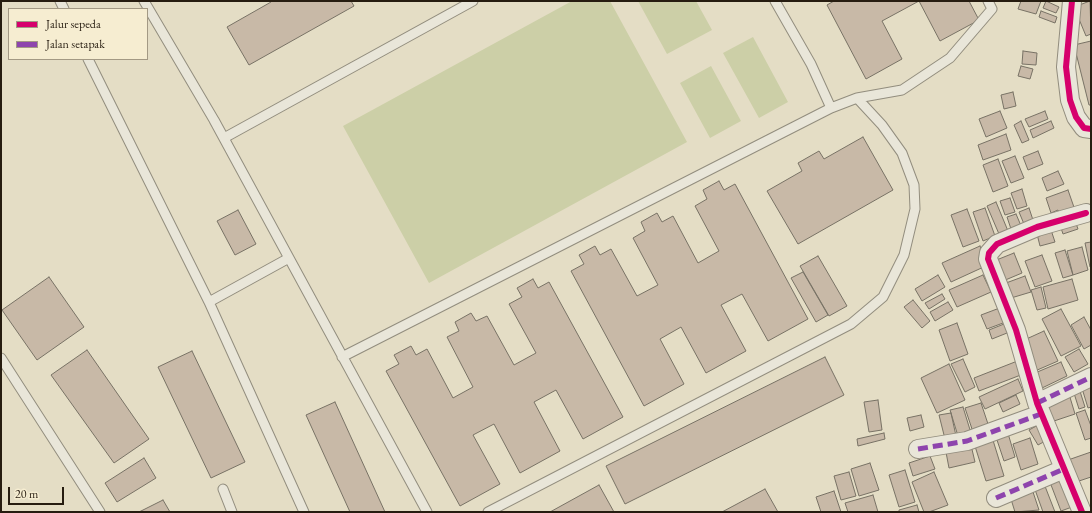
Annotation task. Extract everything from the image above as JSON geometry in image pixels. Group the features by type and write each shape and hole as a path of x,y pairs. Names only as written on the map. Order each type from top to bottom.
{"street":[{"path":"1072,1 1066,67 1070,100 1076,117 1087,129"},
{"path":"1085,510 1064,469 1039,408 1016,330 988,259 989,253 996,244 1037,227 1086,213"},
{"path":"918,448 967,441 1039,408 1091,377"},
{"path":"996,498 1064,469"}],"lane":[{"path":"144,1 224,138 427,512"},
{"path":"224,138 473,1"},
{"path":"775,1 811,64 831,108"},
{"path":"342,357 831,108 857,98 902,90 950,58 992,8 988,1"},
{"path":"88,60 209,302 304,512"},
{"path":"488,512 852,324 883,297 904,255 915,209 914,185 902,153 882,125 857,98"},
{"path":"209,302 289,258"},
{"path":"1,358 100,512"},
{"path":"223,489 232,512"}],"green space":[{"path":"572,1 610,1 687,142 429,283 343,126"},
{"path":"638,1 696,1 712,30 667,54"},
{"path":"753,37 788,102 759,118 723,53"},
{"path":"711,66 741,121 710,138 680,83"}],"building":[{"path":"270,1 351,1 354,6 249,65 227,27 271,2"},
{"path":"834,1 919,1 882,21 902,59 866,79 827,5"},
{"path":"919,1 969,1 979,20 940,41"},
{"path":"1021,1 1041,1 1036,14 1018,9"},
{"path":"1046,1 1059,7 1056,13 1043,8"},
{"path":"1090,1 1091,34 1086,36 1074,7"},
{"path":"1041,11 1057,17 1055,23 1039,17"},
{"path":"1091,41 1091,105 1089,105 1074,45"},
{"path":"1023,51 1037,53 1036,65 1022,64"},
{"path":"1021,66 1033,69 1030,79 1018,76"},
{"path":"1013,92 1016,106 1004,109 1001,95"},
{"path":"1000,111 1007,128 986,137 979,119"},
{"path":"1045,111 1048,119 1029,127 1025,119"},
{"path":"1021,121 1029,140 1022,143 1014,125"},
{"path":"1051,121 1054,128 1033,138 1030,130"},
{"path":"1006,134 1011,150 983,160 978,145"},
{"path":"863,137 893,190 798,244 767,191 802,171 798,163 819,151 824,159"},
{"path":"1038,151 1043,164 1028,170 1023,157"},
{"path":"1015,156 1024,178 1011,183 1002,161"},
{"path":"998,159 1008,186 993,192 983,165"},
{"path":"1058,171 1064,184 1047,191 1042,178"},
{"path":"719,181 724,190 735,184 808,319 768,341 742,294 721,305 746,351 706,373 681,327 660,339 684,384 644,406 571,271 584,264 579,255 595,246 600,255 611,249 637,296 658,285 633,238 645,231 641,222 657,213 662,222 673,216 698,263 719,251 695,206 707,199 703,190"},
{"path":"1022,189 1027,206 1017,209 1011,193"},
{"path":"1068,190 1076,213 1061,218 1058,210 1051,213 1046,198"},
{"path":"1010,198 1015,212 1005,215 1000,201"},
{"path":"996,202 1008,231 999,234 987,206"},
{"path":"985,208 995,236 983,241 973,212"},
{"path":"1029,208 1033,220 1024,224 1019,212"},
{"path":"967,209 979,241 963,247 951,215"},
{"path":"238,210 256,244 235,255 217,221"},
{"path":"1016,214 1022,228 1012,232 1007,217"},
{"path":"1074,218 1078,229 1063,234 1059,222"},
{"path":"1051,230 1055,242 1040,246 1037,234"},
{"path":"1091,242 1091,267 1090,267 1085,243"},
{"path":"980,246 988,265 951,282 942,263"},
{"path":"1082,247 1088,270 1073,275 1067,251"},
{"path":"1065,250 1073,275 1063,278 1055,253"},
{"path":"1014,253 1022,273 1003,281 994,261"},
{"path":"1042,255 1052,281 1035,287 1025,261"},
{"path":"818,256 847,306 829,316 800,266"},
{"path":"803,272 828,315 816,322 791,278"},
{"path":"938,275 945,287 922,301 915,289"},
{"path":"983,275 991,292 957,307 949,290"},
{"path":"1025,276 1031,292 1011,298 1006,283"},
{"path":"49,277 84,327 37,360 2,310"},
{"path":"533,279 538,288 549,282 623,417 583,439 556,390 534,402 560,451 520,473 494,424 473,435 500,484 460,506 386,371 399,364 394,355 411,346 416,355 427,349 453,398 473,387 447,337 459,331 455,322 471,313 476,321 487,316 514,365 536,353 509,304 522,297 517,288"},
{"path":"1072,279 1078,300 1048,309 1043,287"},
{"path":"1041,287 1046,308 1037,310 1031,290"},
{"path":"942,294 945,299 929,309 925,303"},
{"path":"913,300 930,321 922,328 904,307"},
{"path":"948,302 953,310 935,321 930,312"},
{"path":"1005,306 1011,320 987,329 981,315"},
{"path":"1061,309 1081,346 1061,356 1042,319"},
{"path":"1084,317 1091,330 1091,345 1084,349 1071,325"},
{"path":"1009,322 1012,331 992,339 989,330"},
{"path":"957,323 968,354 950,361 939,330"},
{"path":"1044,331 1058,361 1035,371 1022,341"},
{"path":"1079,349 1088,364 1074,372 1065,357"},
{"path":"87,350 149,439 114,463 51,375"},
{"path":"192,351 245,462 211,478 158,367"},
{"path":"825,357 844,395 625,504 606,466"},
{"path":"963,359 975,387 965,392 951,364"},
{"path":"1020,360 1026,373 979,391 974,378"},
{"path":"1061,362 1067,376 1042,388 1035,373"},
{"path":"949,364 965,400 937,413 921,378"},
{"path":"1018,379 1023,391 985,409 979,397"},
{"path":"1091,381 1091,407 1088,408 1081,385"},
{"path":"1078,385 1085,407 1079,409 1072,387"},
{"path":"1069,394 1075,414 1051,422 1044,402"},
{"path":"1016,395 1020,404 1003,412 999,403"},
{"path":"878,400 882,430 869,432 864,402"},
{"path":"335,402 385,512 350,512 306,415"},
{"path":"981,403 989,427 973,432 965,408"},
{"path":"963,407 971,433 958,436 950,410"},
{"path":"1085,410 1091,426 1091,438 1085,440 1076,413"},
{"path":"951,413 956,436 945,439 939,415"},
{"path":"921,415 924,427 910,431 907,418"},
{"path":"1040,424 1049,439 1038,445 1029,430"},
{"path":"1007,430 1015,457 1004,461 995,434"},
{"path":"884,433 885,439 858,446 857,439"},
{"path":"992,437 1004,476 986,481 974,443"},
{"path":"1030,438 1038,464 1021,470 1013,444"},
{"path":"970,441 975,462 949,468 945,447"},
{"path":"1091,452 1091,477 1076,482 1068,460"},
{"path":"930,456 935,469 913,476 909,463"},
{"path":"144,458 156,478 117,502 105,483"},
{"path":"870,463 879,490 859,496 851,469"},
{"path":"905,470 915,502 899,507 889,475"},
{"path":"849,472 856,496 841,500 834,476"},
{"path":"934,472 948,505 929,512 924,512 912,482"},
{"path":"1060,472 1072,507 1061,511 1048,477"},
{"path":"1043,481 1055,512 1043,512 1033,484"},
{"path":"599,485 614,512 550,512"},
{"path":"765,489 778,512 722,512"},
{"path":"1032,489 1039,510 1015,512 1010,496"},
{"path":"834,491 841,512 821,512 816,497"},
{"path":"873,495 878,512 848,512 845,503"},
{"path":"163,500 170,512 139,512"},
{"path":"917,505 919,512 899,512 899,510"}],"marked path":[{"path":"1037,403 1091,377"},
{"path":"918,449 967,441 1041,414"},
{"path":"996,498 1064,469"}],"cycle path":[{"path":"1072,1 1066,67 1070,100 1076,117 1084,128 1091,129"},
{"path":"1082,512 1037,403 1016,330 988,259 989,253 997,244 1037,227 1086,213"}]}
